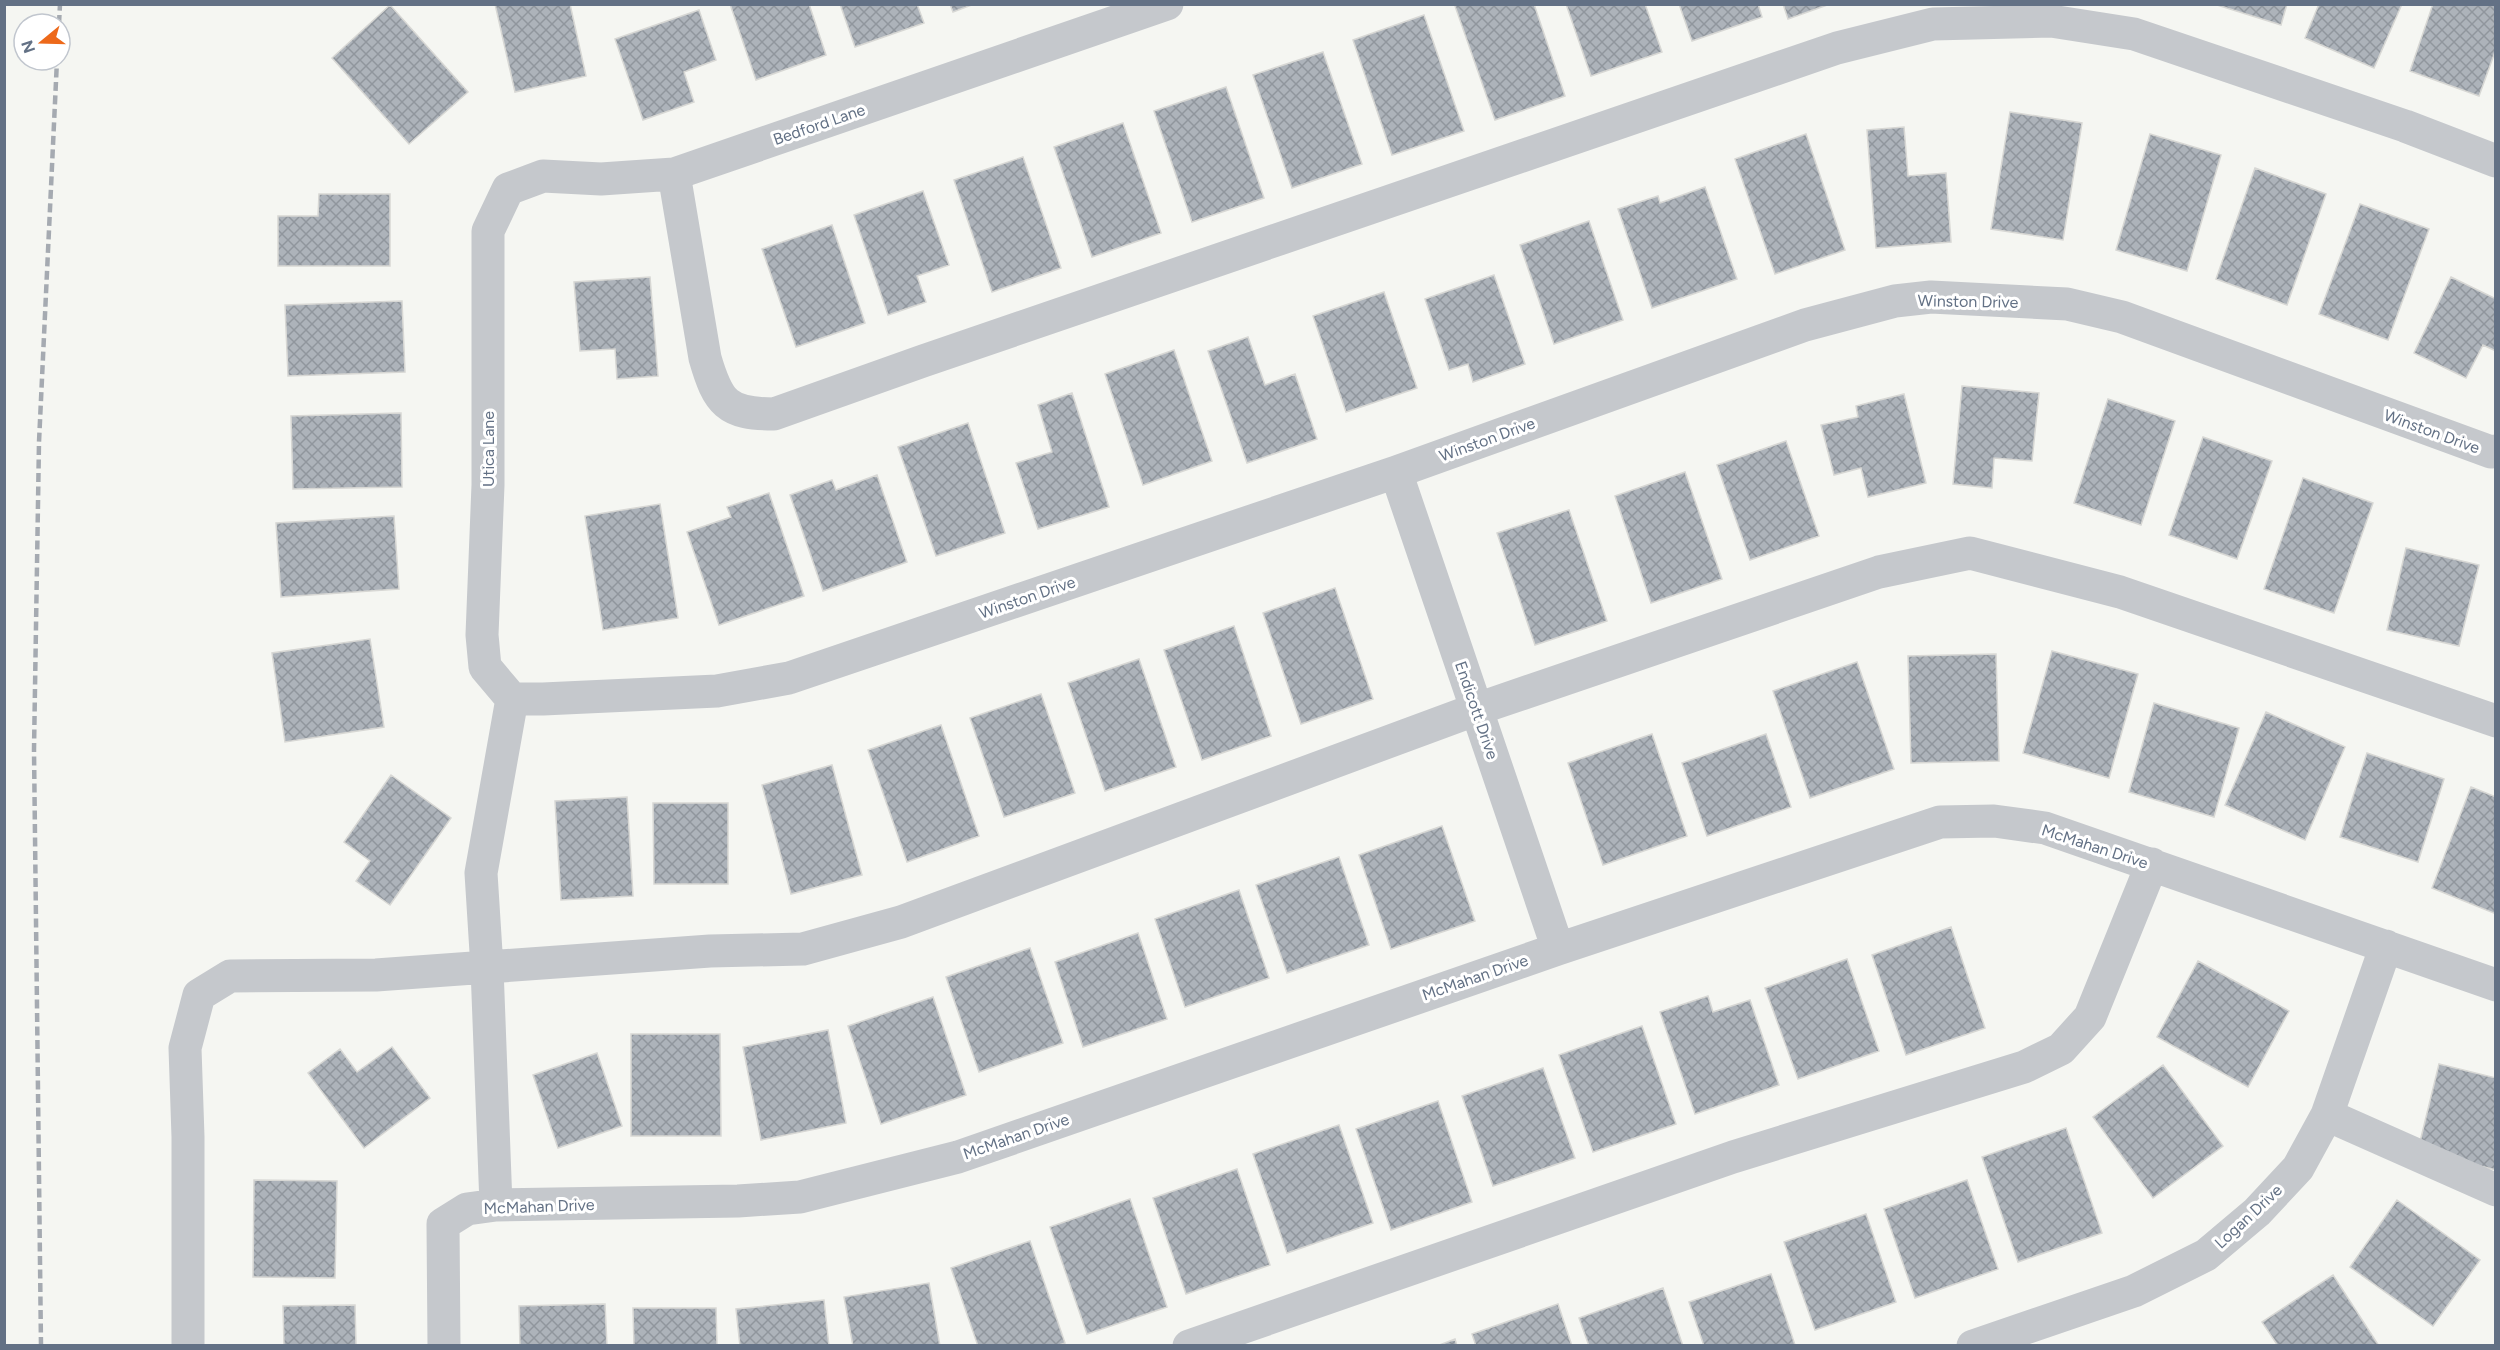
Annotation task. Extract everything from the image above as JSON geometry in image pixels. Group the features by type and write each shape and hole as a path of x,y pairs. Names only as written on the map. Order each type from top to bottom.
{"street":[{"name":"Bedford Lane","path":"488,231 508,189 543,176 601,179 674,174 1167,4"},
{"path":"674,174 705,358 713,387 732,408 750,414 774,414 1837,48 1933,24 2051,21 2134,34 2404,126 2496,161"},
{"name":"Utica Lane","path":"488,231 488,485 482,635 485,667 512,699"},
{"name":"Winston Drive","path":"512,699 717,691 789,678 1396,472 1805,325 1895,301 1931,297 2067,304 2121,317 2491,452 2496,451"},
{"name":"Endicott Drive","path":"1396,472 1558,949"},
{"path":"188,1346 188,1137 185,1048 199,995 230,976 376,975 710,951 803,949 901,922 1477,709 1879,572 1970,553 2120,592 2496,721"},
{"path":"496,1205 481,873 512,699"},
{"name":"McMahan Drive","path":"444,1346 443,1224 467,1209 496,1205 738,1201 800,1197 958,1156 1558,949 1940,822 1994,820 2045,828 2496,985"},
{"path":"1189,1346 1733,1157 2024,1067 2061,1049 2090,1017 2152,864"},
{"name":"Logan Drive","path":"1973,1346 2134,1291 2206,1255 2257,1212 2298,1168 2327,1115 2386,946"},
{"path":"2327,1115 2496,1190"}],"building":[{"path":"495,4 570,4 586,76 515,92"},
{"path":"730,4 809,4 826,55 756,80"},
{"path":"840,4 917,4 924,23 855,47"},
{"path":"950,4 974,4 953,12"},
{"path":"1459,4 1534,4 1565,96 1495,120 1455,6"},
{"path":"1566,4 1645,4 1662,52 1591,76"},
{"path":"1679,4 1758,4 1762,17 1692,41"},
{"path":"1783,4 1830,4 1788,19"},
{"path":"2214,4 2287,4 2281,25"},
{"path":"2319,4 2402,4 2374,68 2305,38"},
{"path":"2433,4 2496,4 2496,49 2479,96 2410,71"},
{"path":"390,5 468,92 409,144 332,58"},
{"path":"699,10 716,60 684,72 694,102 643,120 615,39"},
{"path":"1424,15 1464,131 1392,155 1353,40"},
{"path":"1323,52 1362,164 1292,188 1253,75"},
{"path":"1226,87 1264,198 1192,222 1154,111"},
{"path":"2010,112 2082,123 2063,240 1991,229"},
{"path":"1123,123 1161,233 1092,257 1054,147"},
{"path":"1904,127 1908,176 1946,173 1951,242 1876,248 1867,130"},
{"path":"1806,134 1845,250 1775,274 1735,159"},
{"path":"2150,134 2221,155 2187,271 2116,250"},
{"path":"1023,157 1061,268 992,292 954,180"},
{"path":"2255,168 2326,194 2287,305 2216,279"},
{"path":"1705,187 1737,279 1652,308 1618,209 1658,196 1660,203"},
{"path":"923,191 949,265 917,276 926,302 888,315 854,215"},
{"path":"319,194 390,194 390,266 278,266 278,216 318,216"},
{"path":"2360,204 2429,229 2388,340 2319,314"},
{"path":"1589,221 1623,320 1554,344 1520,245"},
{"path":"832,225 865,323 796,347 762,249"},
{"path":"1494,275 1525,364 1473,382 1468,364 1449,370 1425,299"},
{"path":"650,277 658,376 617,379 615,349 580,351 574,282"},
{"path":"2451,277 2496,299 2496,351 2483,345 2466,378 2414,353"},
{"path":"1384,292 1417,388 1346,412 1313,316"},
{"path":"402,301 405,372 288,376 285,305"},
{"path":"1248,337 1265,385 1295,374 1317,439 1247,463 1208,351"},
{"path":"1174,350 1212,461 1143,485 1105,374"},
{"path":"1962,386 2039,393 2032,461 1994,458 1992,488 1953,484"},
{"path":"1072,393 1109,507 1038,529 1016,463 1052,452 1038,405"},
{"path":"1904,394 1926,483 1868,497 1861,468 1834,475 1821,425 1858,417 1856,406"},
{"path":"2108,399 2175,421 2141,525 2074,503"},
{"path":"401,413 402,487 293,489 291,416"},
{"path":"968,423 1005,533 936,556 898,447"},
{"path":"2203,437 2272,461 2237,559 2169,535"},
{"path":"1786,441 1819,536 1750,560 1717,465"},
{"path":"1685,472 1722,579 1651,603 1615,496"},
{"path":"877,475 907,562 823,591 790,495 832,480 836,490"},
{"path":"2303,478 2373,503 2334,613 2264,589"},
{"path":"769,493 804,596 719,625 687,532 731,517 727,507"},
{"path":"660,504 678,618 603,630 585,516"},
{"path":"1569,510 1607,621 1535,645 1497,533"},
{"path":"394,516 399,589 281,597 276,523"},
{"path":"2406,548 2479,565 2459,646 2387,630"},
{"path":"1335,588 1373,699 1301,724 1263,613"},
{"path":"1234,626 1271,736 1202,760 1164,650"},
{"path":"370,639 384,727 285,742 272,653"},
{"path":"2052,651 2138,674 2109,778 2023,753"},
{"path":"1996,654 1999,761 1911,763 1908,656"},
{"path":"1139,659 1176,767 1105,791 1068,683"},
{"path":"1857,662 1894,769 1810,798 1773,691"},
{"path":"1041,694 1075,793 1004,817 970,718"},
{"path":"2154,703 2239,728 2214,817 2129,792"},
{"path":"2266,712 2345,747 2305,840 2225,805"},
{"path":"941,725 979,836 907,862 868,750"},
{"path":"1652,734 1687,836 1603,865 1568,763"},
{"path":"1766,734 1791,807 1707,836 1682,763"},
{"path":"2367,753 2444,779 2418,862 2340,837"},
{"path":"832,765 862,875 791,894 762,785"},
{"path":"391,775 451,818 390,905 356,881 370,861 344,842"},
{"path":"2471,787 2496,797 2496,914 2432,888"},
{"path":"627,797 633,896 561,900 555,801"},
{"path":"653,803 728,803 728,884 654,884"},
{"path":"1442,826 1475,921 1391,949 1359,855"},
{"path":"1339,857 1369,945 1287,973 1256,885"},
{"path":"1239,890 1269,978 1185,1007 1155,919"},
{"path":"1951,927 1985,1028 1906,1055 1872,955"},
{"path":"1138,933 1167,1019 1083,1047 1055,962"},
{"path":"1030,948 1063,1043 979,1072 946,977"},
{"path":"1847,959 1879,1051 1798,1079 1765,988"},
{"path":"2198,961 2289,1011 2248,1087 2157,1037"},
{"path":"1708,996 1713,1012 1750,1000 1779,1085 1695,1114 1660,1012"},
{"path":"933,997 966,1095 881,1124 848,1026"},
{"path":"1642,1026 1676,1124 1593,1152 1559,1055"},
{"path":"828,1030 846,1123 761,1140 743,1047"},
{"path":"631,1034 720,1034 721,1136 631,1136"},
{"path":"392,1047 430,1098 364,1148 308,1073 340,1049 357,1072"},
{"path":"597,1053 622,1126 558,1148 533,1075"},
{"path":"2439,1064 2496,1078 2496,1170 2418,1150"},
{"path":"2163,1065 2223,1146 2153,1198 2093,1117"},
{"path":"1543,1068 1575,1158 1493,1186 1462,1096"},
{"path":"1438,1101 1472,1202 1391,1230 1356,1129"},
{"path":"1339,1125 1373,1223 1287,1253 1253,1154"},
{"path":"2066,1128 2102,1233 2018,1262 1982,1157"},
{"path":"1237,1169 1270,1265 1186,1294 1153,1198"},
{"path":"254,1180 337,1181 335,1278 253,1277"},
{"path":"1967,1180 1998,1269 1915,1298 1884,1209"},
{"path":"1130,1199 1167,1307 1087,1334 1050,1227"},
{"path":"2397,1200 2480,1260 2433,1326 2350,1267"},
{"path":"1866,1214 1896,1302 1815,1330 1784,1242"},
{"path":"1030,1241 1065,1343 1056,1346 978,1346 951,1268"},
{"path":"1771,1274 1795,1345 1704,1346 1689,1302"},
{"path":"2333,1275 2379,1346 2278,1346 2262,1322"},
{"path":"929,1283 940,1346 853,1346 844,1297"},
{"path":"1663,1288 1683,1346 1589,1346 1579,1318"},
{"path":"824,1300 829,1346 740,1346 736,1309"},
{"path":"605,1304 607,1346 520,1346 519,1306"},
{"path":"1558,1304 1572,1346 1476,1346 1472,1334"},
{"path":"355,1305 356,1346 284,1346 283,1306"},
{"path":"633,1308 716,1308 717,1346 634,1346"},
{"path":"1455,1339 1457,1346 1437,1346"}],"railway":[{"path":"60,4 60,12"},
{"path":"41,1346 34,750 39,442 56,72"}]}
